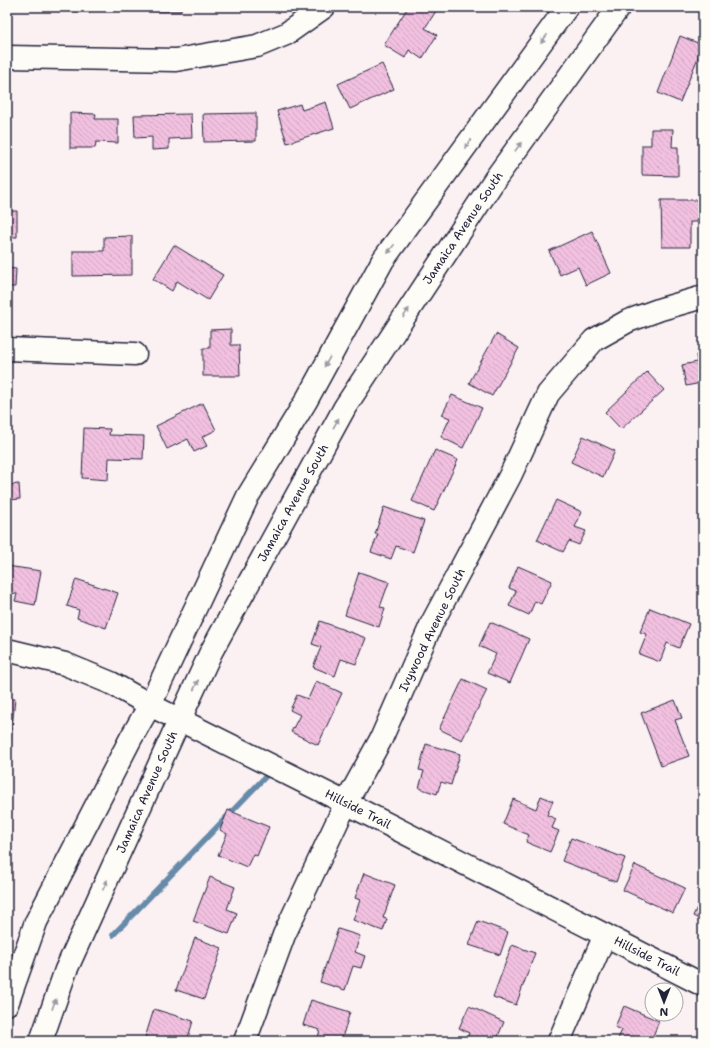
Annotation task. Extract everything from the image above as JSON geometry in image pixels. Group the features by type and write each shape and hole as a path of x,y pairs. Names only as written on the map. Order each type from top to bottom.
{"main road":[{"path":"7,57 176,60 257,46 286,34 324,7"},
{"path":"7,1004 36,922 130,738 150,705 248,496 306,401 383,260 567,7"},
{"name":"Jamaica Avenue South","path":"41,1041 66,970 211,652 345,407 495,179 619,7"},
{"name":"Ivywood Avenue South","path":"245,1041 284,934 346,802 381,739 432,623 510,476 548,394 594,340 628,321 661,309 703,297"},
{"path":"7,349 135,354"},
{"name":"Hillside Trail","path":"7,650 65,664 111,683 179,721 346,802 605,936 703,984"},
{"path":"559,1041 605,936"}],"building":[{"path":"66,7 91,7 90,12 66,11"},
{"path":"124,7 181,7 181,11 124,11"},
{"path":"241,7 241,9 193,8"},
{"path":"408,7 430,7 436,11 425,28 437,35 422,59 409,50 405,58 384,45"},
{"path":"680,36 703,45 680,102 658,93"},
{"path":"382,64 394,89 350,109 338,84"},
{"path":"326,102 334,128 287,143 277,111 300,104 302,110"},
{"path":"70,113 96,114 95,119 118,119 118,143 96,142 95,148 70,148"},
{"path":"256,113 256,141 204,142 203,114"},
{"path":"191,114 192,138 169,139 169,149 152,150 152,137 135,138 134,115"},
{"path":"651,129 673,129 672,147 678,147 678,176 642,175 642,145 651,145"},
{"path":"661,200 698,200 698,222 690,222 690,247 662,247"},
{"path":"7,211 17,211 17,237 7,237"},
{"path":"592,231 611,273 586,285 578,267 560,275 549,251"},
{"path":"132,236 132,275 73,276 73,251 104,251 104,237"},
{"path":"174,245 223,275 208,300 177,281 172,291 153,279"},
{"path":"7,268 16,269 15,287 7,287"},
{"path":"231,329 231,345 239,345 240,376 203,376 203,348 210,348 210,330"},
{"path":"496,334 519,348 492,396 469,383"},
{"path":"703,354 703,389 701,383 686,386 682,365 697,362 696,355"},
{"path":"647,372 664,390 621,429 605,412"},
{"path":"452,395 482,408 463,448 441,437 450,418 442,415"},
{"path":"203,403 216,430 202,437 207,446 194,452 188,439 167,449 156,426"},
{"path":"84,428 110,429 109,435 144,436 143,459 109,458 108,480 82,478"},
{"path":"583,436 615,451 603,477 571,462"},
{"path":"435,450 458,460 434,511 412,501"},
{"path":"19,484 20,499 7,500 7,485"},
{"path":"556,500 582,512 575,527 586,531 579,545 569,541 563,552 537,540"},
{"path":"384,507 424,521 413,552 396,546 391,559 371,552 378,534 375,534"},
{"path":"7,566 41,571 35,605 15,601 17,594 7,592"},
{"path":"518,566 552,581 541,604 535,601 529,615 509,606 516,591 509,588"},
{"path":"359,572 389,582 380,607 385,608 379,627 345,615"},
{"path":"76,579 118,593 106,628 77,618 79,610 67,606"},
{"path":"650,608 689,624 679,648 667,643 660,662 639,654 647,634 640,632"},
{"path":"320,621 366,638 356,664 341,659 335,676 313,667 321,647 312,644"},
{"path":"490,622 529,639 510,683 487,673 496,654 479,646"},
{"path":"463,679 487,690 462,740 439,729"},
{"path":"316,681 342,693 318,745 291,732 300,715 290,710 297,695 308,699"},
{"path":"7,698 15,699 9,756 7,756"},
{"path":"675,700 682,718 675,720 689,756 661,766 641,713"},
{"path":"426,744 460,754 451,785 441,782 437,794 419,788 424,771 419,770"},
{"path":"541,796 553,801 547,815 556,819 552,828 559,831 550,852 526,842 529,835 503,824 513,799 536,809"},
{"path":"228,810 269,827 257,856 253,854 247,867 218,855 227,834 220,830"},
{"path":"571,838 625,858 616,882 562,861"},
{"path":"635,865 685,888 673,913 623,890"},
{"path":"364,873 395,885 383,918 387,919 383,931 353,920 360,900 355,898"},
{"path":"210,877 235,887 227,909 237,913 229,934 193,921"},
{"path":"702,897 703,898 703,921 693,916"},
{"path":"478,921 508,932 500,955 469,945"},
{"path":"338,929 360,936 355,952 365,956 361,968 353,966 345,990 320,982"},
{"path":"195,938 222,948 204,999 176,990"},
{"path":"512,945 535,953 516,1005 493,997"},
{"path":"311,1000 350,1012 341,1041 317,1041 320,1030 303,1025"},
{"path":"469,1006 504,1022 496,1041 466,1041 469,1033 459,1028"},
{"path":"624,1006 644,1015 644,1022 659,1022 651,1041 640,1039 639,1041 617,1041 622,1030 615,1027"},
{"path":"154,1009 193,1021 187,1041 144,1041"}],"waterway":[{"path":"113,935 268,774"}]}
